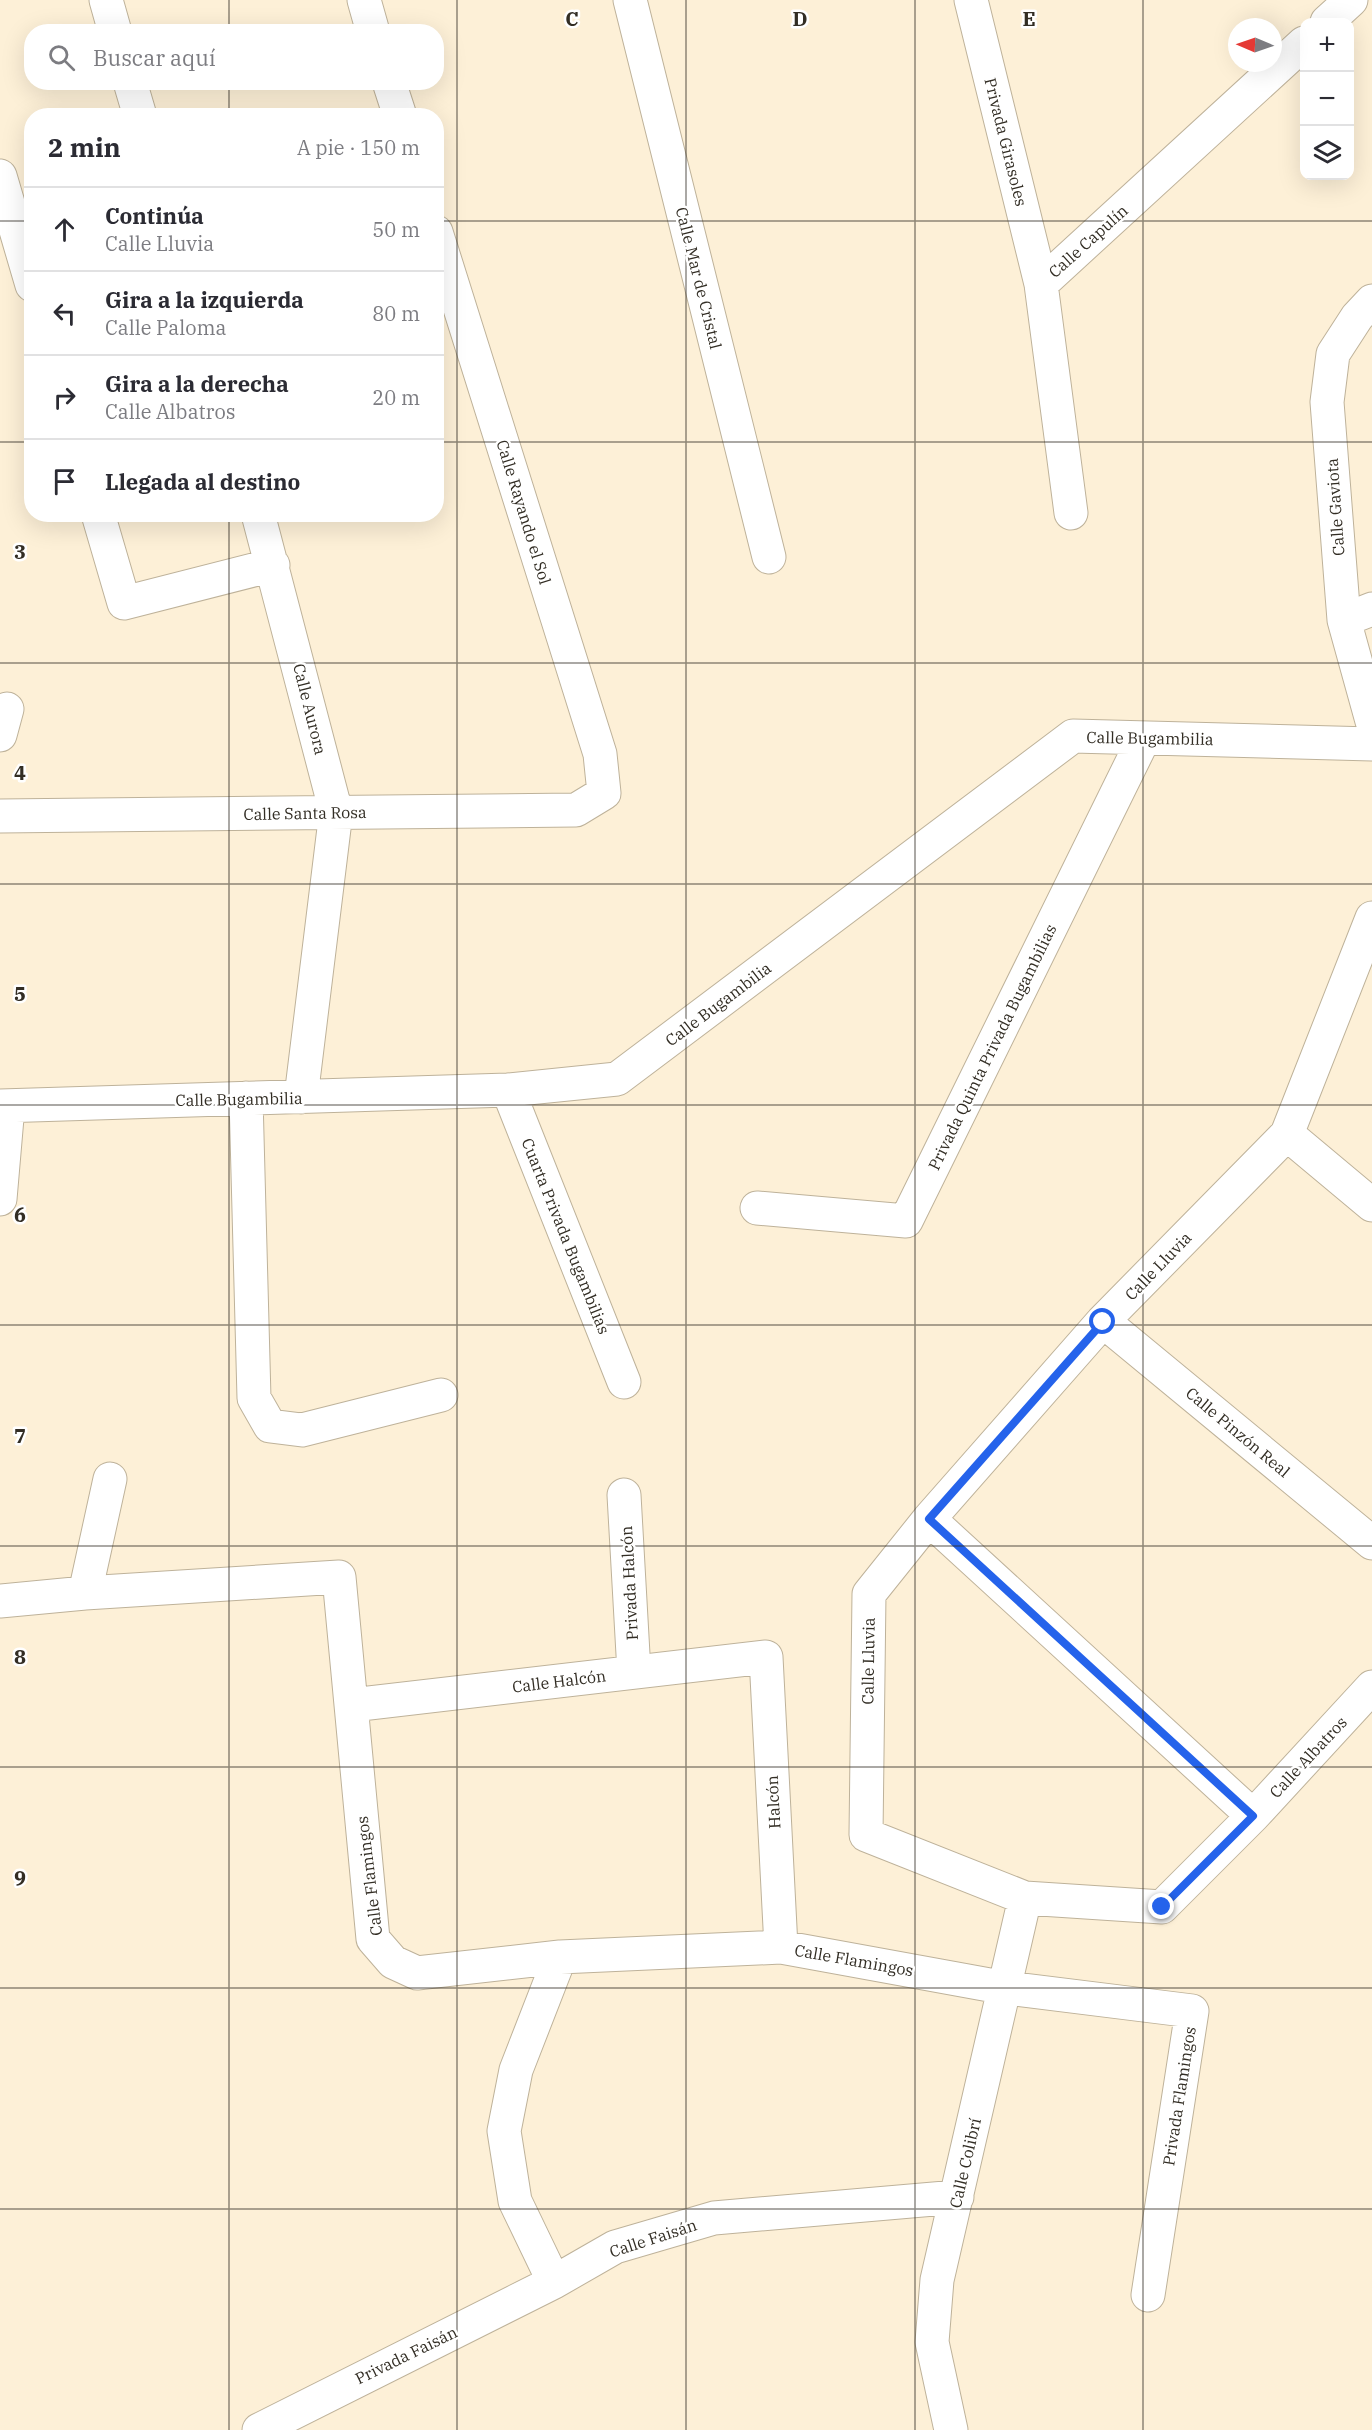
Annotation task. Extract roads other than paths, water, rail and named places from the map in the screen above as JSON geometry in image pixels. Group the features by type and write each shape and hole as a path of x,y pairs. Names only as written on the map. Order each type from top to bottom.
{"street":[{"path":"106,0 113,24"},
{"path":"363,0 370,24"},
{"name":"Calle Mar de Cristal","path":"630,0 769,557"},
{"name":"Privada Girasoles","path":"971,0 1041,284"},
{"path":"1331,18 1351,0"},
{"name":"Calle Capulín","path":"1071,513 1041,284 1300,48"},
{"path":"132,90 138,108"},
{"path":"392,90 397,108"},
{"path":"0,177 24,258"},
{"name":"Calle Rayando el Sol","path":"444,257 600,754 604,793"},
{"name":"Calle Gaviota","path":"1372,301 1357,317 1333,354 1327,402 1372,722"},
{"path":"100,522 124,603 273,565"},
{"name":"Calle Aurora","path":"260,522 336,812 301,1097"},
{"name":"Calle Bugambilia","path":"4,1106 508,1090 617,1079 1073,736 1372,744"},
{"name":"Privada Quinta Privada Bugambilias","path":"757,1208 906,1221 1144,738"},
{"name":"Calle Santa Rosa","path":"0,816 576,810 604,793"},
{"name":"Calle Lluvia","path":"1025,1898 866,1835 869,1594 929,1519 1103,1322 1287,1134 1372,918"},
{"name":"Cuarta Privada Bugambilias","path":"508,1090 624,1382"},
{"path":"246,1098 254,1398 270,1426 302,1430 441,1395"},
{"path":"0,1199 4,1106"},
{"path":"1287,1134 1372,1205"},
{"name":"Calle Pinzón Real","path":"1103,1322 1372,1543"},
{"path":"85,1593 110,1479"},
{"name":"Privada Halcón","path":"624,1495 634,1672"},
{"path":"929,1519 1253,1816"},
{"name":"Calle Flamingos","path":"0,1601 85,1593 339,1577 374,1939 393,1962 417,1973 560,1957 781,1947 1006,1988"},
{"name":"Calle Halcón","path":"352,1705 766,1657"},
{"name":"Halcón","path":"766,1657 781,1947"},
{"name":"Calle Albatros","path":"1025,1898 1162,1907 1253,1816 1372,1687"},
{"name":"Calle Colibrí","path":"951,2430 932,2342 938,2280 1025,1898"},
{"path":"554,2282 515,2201 504,2131 516,2070 560,1957"},
{"name":"Privada Flamingos","path":"1006,1988 1192,2011 1148,2295"},
{"name":"Calle Faisán","path":"554,2282 615,2247 714,2218 957,2197"},
{"name":"Privada Faisán","path":"259,2430 554,2282"}]}
